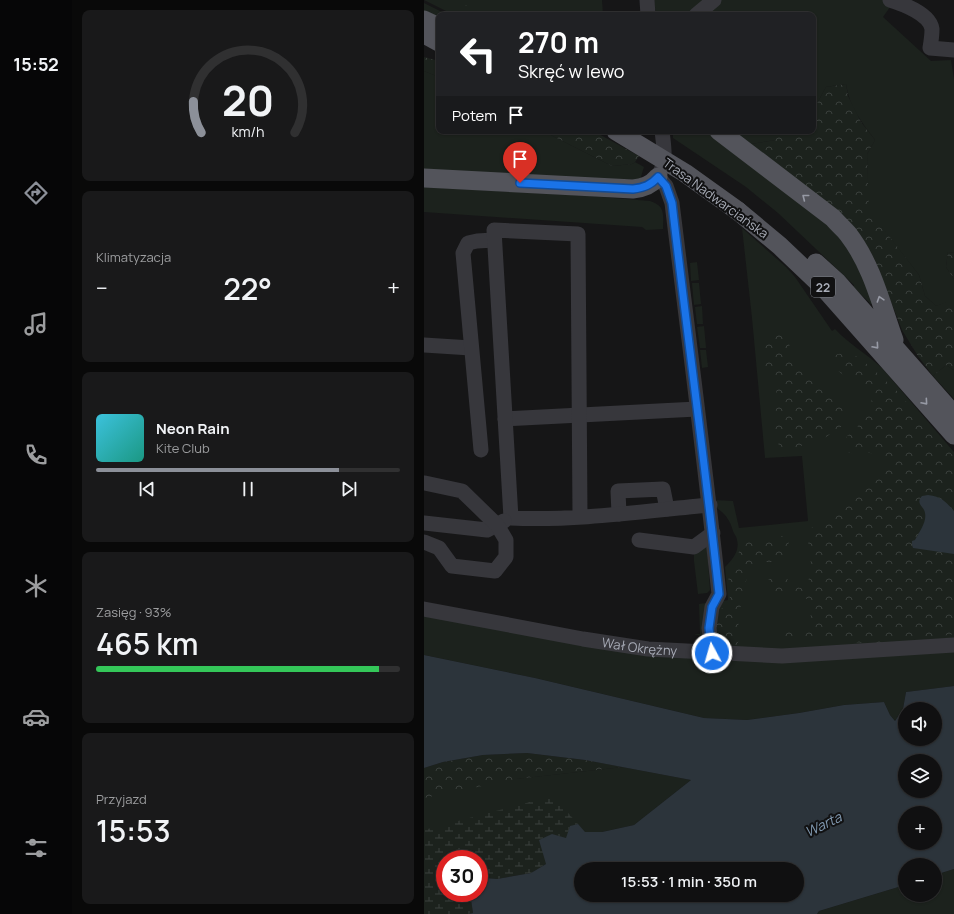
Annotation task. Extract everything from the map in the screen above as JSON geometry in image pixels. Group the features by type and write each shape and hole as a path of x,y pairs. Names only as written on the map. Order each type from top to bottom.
{"main road":[{"path":"424,20 436,26"},
{"path":"424,34 436,40"},
{"path":"424,48 436,51"},
{"name":"Trasa Nadwarciańska","path":"621,134 685,174 742,205 786,235 837,282 897,349 904,368 954,435"},
{"name":"Trasa Nadwarciańska","path":"647,134 694,164 742,205 780,246 954,415"},
{"path":"724,134 833,218 848,234 863,257 873,279 897,349"},
{"path":"424,178 633,189 649,185 658,177"}],"street":[{"path":"647,0 648,12"},
{"path":"700,12 714,0"},
{"path":"890,0 907,6 925,17 932,28 930,48 954,50"},
{"path":"662,134 665,155 662,170 658,177 666,186 672,203 710,505 719,594 712,607 709,628 712,653"},
{"path":"510,518 494,230 578,234 580,516"},
{"path":"481,450 463,253 468,243 494,240"},
{"path":"424,345 471,348"},
{"path":"505,419 697,409"},
{"path":"424,542 439,548 452,566 496,571 506,557 506,540 497,525 462,491 425,483"},
{"path":"620,514 618,492 663,489 667,509"},
{"path":"424,523 487,530 510,518 535,519 620,514 710,505"},
{"path":"639,540 694,547 713,533"},
{"name":"Wał Okrężny","path":"424,609 583,639 648,649 782,656 954,645"}],"green space":[{"path":"424,0 602,0 603,12 448,12"},
{"path":"654,0 895,0 883,17 931,61 951,60 954,79 954,253 948,252 946,267 954,279 954,300 936,306 925,296 919,275 868,210 867,154 875,140 853,107 846,84 826,87 816,105 816,12 656,12"},
{"path":"424,3 442,12 436,12 436,18 424,12"},
{"path":"459,3 484,12 460,12 456,10"},
{"path":"424,57 436,60 436,76 424,71"},
{"path":"424,71 436,76 436,134 549,134 612,166 632,164 635,162 644,167 640,180 424,171"},
{"path":"846,84 848,96 861,122 875,140 867,154 869,210 919,275 925,296 936,306 954,299 954,370 946,365 933,376 918,356 902,330 875,260 859,234 751,144 776,140 776,134 816,134 816,105 826,87"},
{"path":"549,134 599,134 639,156 632,164 612,166"},
{"path":"673,134 712,134 808,206 846,243 875,303 871,304 853,287 854,285 778,213 746,187 673,138"},
{"path":"738,134 776,134 776,140 751,144"},
{"path":"424,187 590,196 650,201 661,208 663,215 663,229 646,230 642,227 424,212"},
{"path":"742,228 786,267 795,277 832,331 835,329 882,368 954,452 954,686 906,692 904,702 898,702 898,716 895,721 890,715 884,702 844,705 747,720 704,718 535,678 424,655 424,612 612,649 725,648 717,642 712,624 723,601 728,600 725,567 735,555 738,544 729,520 715,507 714,500 733,501 739,528 808,521 802,456 765,458"},
{"path":"948,252 954,253 954,279 946,267"},
{"path":"697,262 699,280 691,281 690,263"},
{"path":"692,283 699,283 701,304 694,305"},
{"path":"702,306 703,324 697,324 695,307"},
{"path":"704,326 706,348 700,348 697,327"},
{"path":"776,330 787,336 792,355 799,369 824,383 839,398 845,409 841,427 823,439 788,450 779,446 776,435 774,421 777,402 776,387 765,367 762,344 770,333"},
{"path":"700,350 706,350 708,367 702,368"},
{"path":"849,351 871,367 896,390 954,457 954,634 901,643 865,643 802,638 786,640 780,639 781,631 787,625 797,630 805,630 809,622 811,611 807,599 790,592 779,594 767,591 768,580 778,573 800,588 808,584 811,564 808,541 813,525 823,519 833,518 840,512 845,501 883,475 885,463 879,457 869,453 849,453 843,450 847,436 857,429 861,416 871,403 873,395 870,388 846,377 837,370 835,355"},
{"path":"946,365 954,370 954,399 933,376"},
{"path":"786,535 790,540 783,557 777,562 755,562 749,567 738,619 739,640 736,646 727,645 718,631 715,618 719,611 730,601 728,573 739,552 741,542 749,539 767,541"},
{"path":"707,546 710,590 707,593 698,594 694,548"},
{"path":"706,603 703,637 694,634 700,634 699,604"},
{"path":"527,753 585,760 623,767 516,779 424,798 424,768 443,762 483,755"},
{"path":"623,767 691,780 634,825 602,832 585,832 488,877 488,850 436,850 436,902 469,902 468,914 424,914 424,789"},
{"path":"553,796 578,824 570,827 566,838 552,834 546,864 531,873 497,879 488,878 488,850 436,850 436,902 471,902 473,913 468,914 424,914 424,830"},
{"path":"954,869 954,914 817,914 819,911 898,887 898,902 942,902 942,873"}],"water":[{"path":"928,495 943,500 954,511 954,554 913,548 912,541 915,540 925,520 925,513 919,501 922,496"},
{"name":"Warta","path":"424,655 535,678 704,718 747,720 844,705 884,702 890,715 895,721 898,716 898,746 942,746 942,702 904,702 906,692 954,686 954,869 942,873 942,858 898,858 898,887 819,911 817,914 468,914 473,913 471,902 488,902 488,878 497,879 531,873 546,864 539,840 552,834 566,838 570,826 578,824 585,832 602,832 634,825 691,780 585,760 527,753 483,755 443,762 424,768"}],"route":[{"path":"520,183 633,189 649,185 658,177 666,186 672,203 697,409 707,478 719,594 712,607 709,628 712,653"}]}
